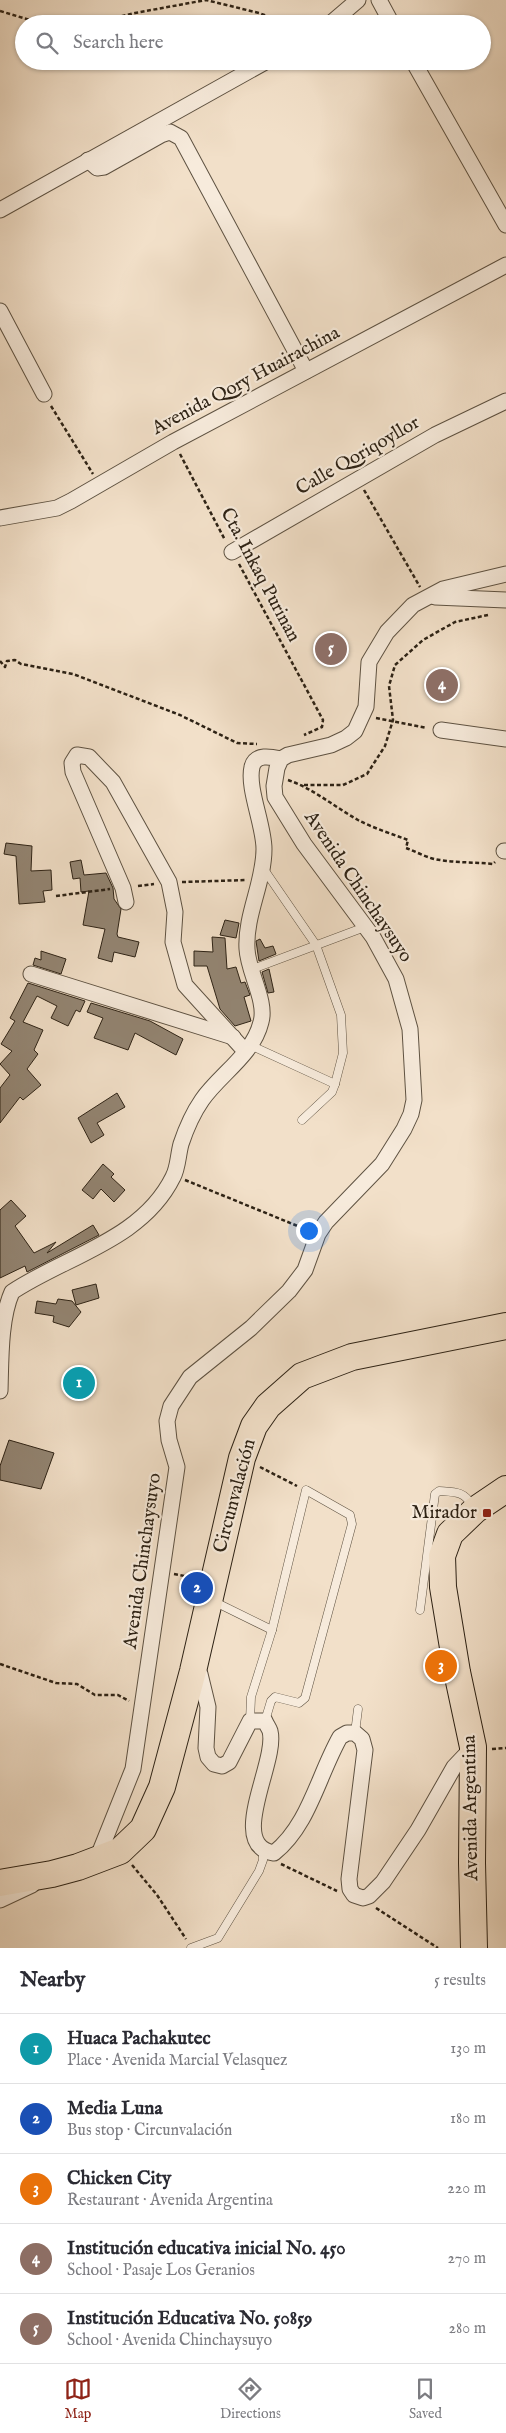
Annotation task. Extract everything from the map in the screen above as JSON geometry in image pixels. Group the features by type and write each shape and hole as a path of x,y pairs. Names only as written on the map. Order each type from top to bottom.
{"highway":[{"name":"Circunvalación","path":"0,1883 52,1874 120,1851 144,1829 162,1787 193,1671 214,1591 242,1458 254,1426 268,1406 302,1376 352,1358 506,1326"},
{"name":"Avenida Argentina","path":"474,1948 472,1863 473,1747 457,1672 444,1587 442,1556 450,1534 474,1510 506,1489"}],"street":[{"path":"340,15 358,0"},
{"path":"379,0 387,15"},
{"path":"0,210 251,70"},
{"path":"418,70 506,225"},
{"path":"88,160 97,168 104,167 161,135 170,132 181,138 306,371"},
{"name":"Avenida Qory Huairachina","path":"0,518 57,508 100,486 173,442 506,265"},
{"path":"0,311 44,394"},
{"name":"Calle Qoriqoyllor","path":"232,552 435,434 506,400"},
{"path":"0,1391 2,1320 7,1299 12,1292 98,1247 140,1218 165,1191 174,1176 181,1144 191,1120 203,1099 248,1048 261,1022 262,1008 250,970 247,939 263,868 264,841 252,767 258,759 331,745 346,738 355,731 366,707 369,662 376,648 404,613 425,597 443,589 506,574"},
{"path":"425,597 506,600"},
{"path":"441,730 506,739"},
{"path":"126,902 123,888 73,772 72,763 77,756 89,758 114,782 169,882 175,912 173,942 185,985 233,1037 248,1048"},
{"name":"Avenida Chinchaysuyo","path":"97,1859 133,1769 177,1467 169,1440 167,1421 170,1406 190,1377 251,1328 289,1291 305,1270 318,1234 337,1209 382,1164 404,1129 411,1114 414,1100 410,1029 392,971 365,927 304,844 275,797 275,757"},
{"path":"31,974 233,1037"},
{"path":"193,1671 200,1674 208,1707 206,1748 208,1757 214,1764 222,1766 229,1762 258,1721 270,1731 271,1744 255,1810 252,1835 263,1852 274,1853 287,1843 313,1798 340,1737 347,1733 355,1733 362,1739 365,1750 349,1879 350,1889 354,1895 363,1898 369,1896 383,1882 418,1830 454,1768 473,1747"},
{"path":"0,1900 52,1874"}],"lane":[{"path":"263,868 316,945 341,1015 343,1054 335,1084 332,1092 302,1120"},
{"path":"250,970 365,927"},
{"path":"248,1048 335,1084"},
{"path":"306,1490 350,1515 352,1524 305,1698 299,1702 275,1696 258,1721 251,1697 272,1630 306,1490"},
{"path":"420,1610 435,1494 439,1491 460,1492 469,1499 474,1510"},
{"path":"214,1591 272,1630"},
{"path":"355,1733 358,1709"},
{"path":"192,1948 218,1938 258,1872 263,1860 263,1852"}],"path":[{"path":"124,15 206,0 264,15"},
{"path":"0,11 15,16"},
{"path":"44,394 100,486"},
{"name":"Cta. Inkaq Purinan","path":"173,442 323,720 322,726 318,730 296,738"},
{"path":"358,479 425,597"},
{"path":"274,776 304,785 343,785 367,774 384,746 393,720 389,686 395,665 423,640 455,622 489,614"},
{"path":"0,661 5,667 7,661 15,660 21,664 73,674 157,708 180,715 237,743 259,744 275,757"},
{"path":"363,716 441,730"},
{"path":"304,785 320,798 360,821 408,840 406,848 438,860 460,862 466,860 493,864 505,851"},
{"path":"174,1176 318,1234"},
{"path":"242,1458 306,1490"},
{"path":"162,1572 214,1591"},
{"path":"0,1664 56,1683 77,1684 95,1695 118,1695 141,1707"},
{"path":"126,1858 157,1895 192,1948"},
{"path":"278,1862 329,1888"},
{"path":"375,1908 438,1948"}],"building":[{"path":"6,843 32,846 31,871 51,870 52,890 43,891 45,902 19,904 16,856 4,854"},
{"path":"81,860 84,875 106,873 113,888 114,899 121,909 118,937 139,942 135,957 114,952 112,962 98,958 105,929 83,925 89,891 81,892 80,878 73,879 70,862"},
{"path":"225,920 239,923 236,938 220,935"},
{"path":"212,937 225,938 227,969 236,967 241,983 245,982 250,995 244,997 251,1021 235,1026 220,1009 207,966 194,966 194,951 213,952"},
{"path":"260,939 265,948 273,946 276,954 259,961 256,941"},
{"path":"41,951 66,959 61,974 33,965 35,958 41,960"},
{"path":"269,969 274,992 268,993 262,972"},
{"path":"28,983 85,1001 80,1012 76,1010 68,1026 51,1018 57,1006 37,996 23,1022 43,1030 34,1050 38,1054 27,1069 41,1085 23,1100 20,1097 0,1123 0,1088 10,1075 0,1064 12,1051 1,1044 15,1021 10,1018"},
{"path":"91,1003 150,1021 183,1039 176,1055 135,1033 128,1050 94,1038 103,1018 87,1012"},
{"path":"117,1093 125,1107 97,1123 104,1135 91,1143 78,1118"},
{"path":"103,1164 114,1174 111,1177 125,1190 114,1202 101,1189 93,1199 82,1190"},
{"path":"11,1200 26,1216 15,1226 34,1253 56,1242 47,1253 93,1225 99,1235 27,1272 25,1266 0,1278 0,1210"},
{"path":"96,1284 99,1298 76,1305 72,1290"},
{"path":"58,1299 72,1301 81,1312 69,1327 53,1322 54,1316 35,1313 37,1301 56,1304"},
{"path":"9,1440 54,1453 41,1489 0,1480 0,1466"}],"place":[{"name":"Institución Educativa No. 50859","path":"331,649"},
{"name":"Institución educativa inicial No. 450","path":"442,685"},
{"name":"Huaca Pachakutec","path":"79,1383"},
{"name":"Mirador","path":"487,1513"},
{"name":"Media Luna","path":"197,1588"},
{"name":"Chicken City","path":"441,1666"}]}
